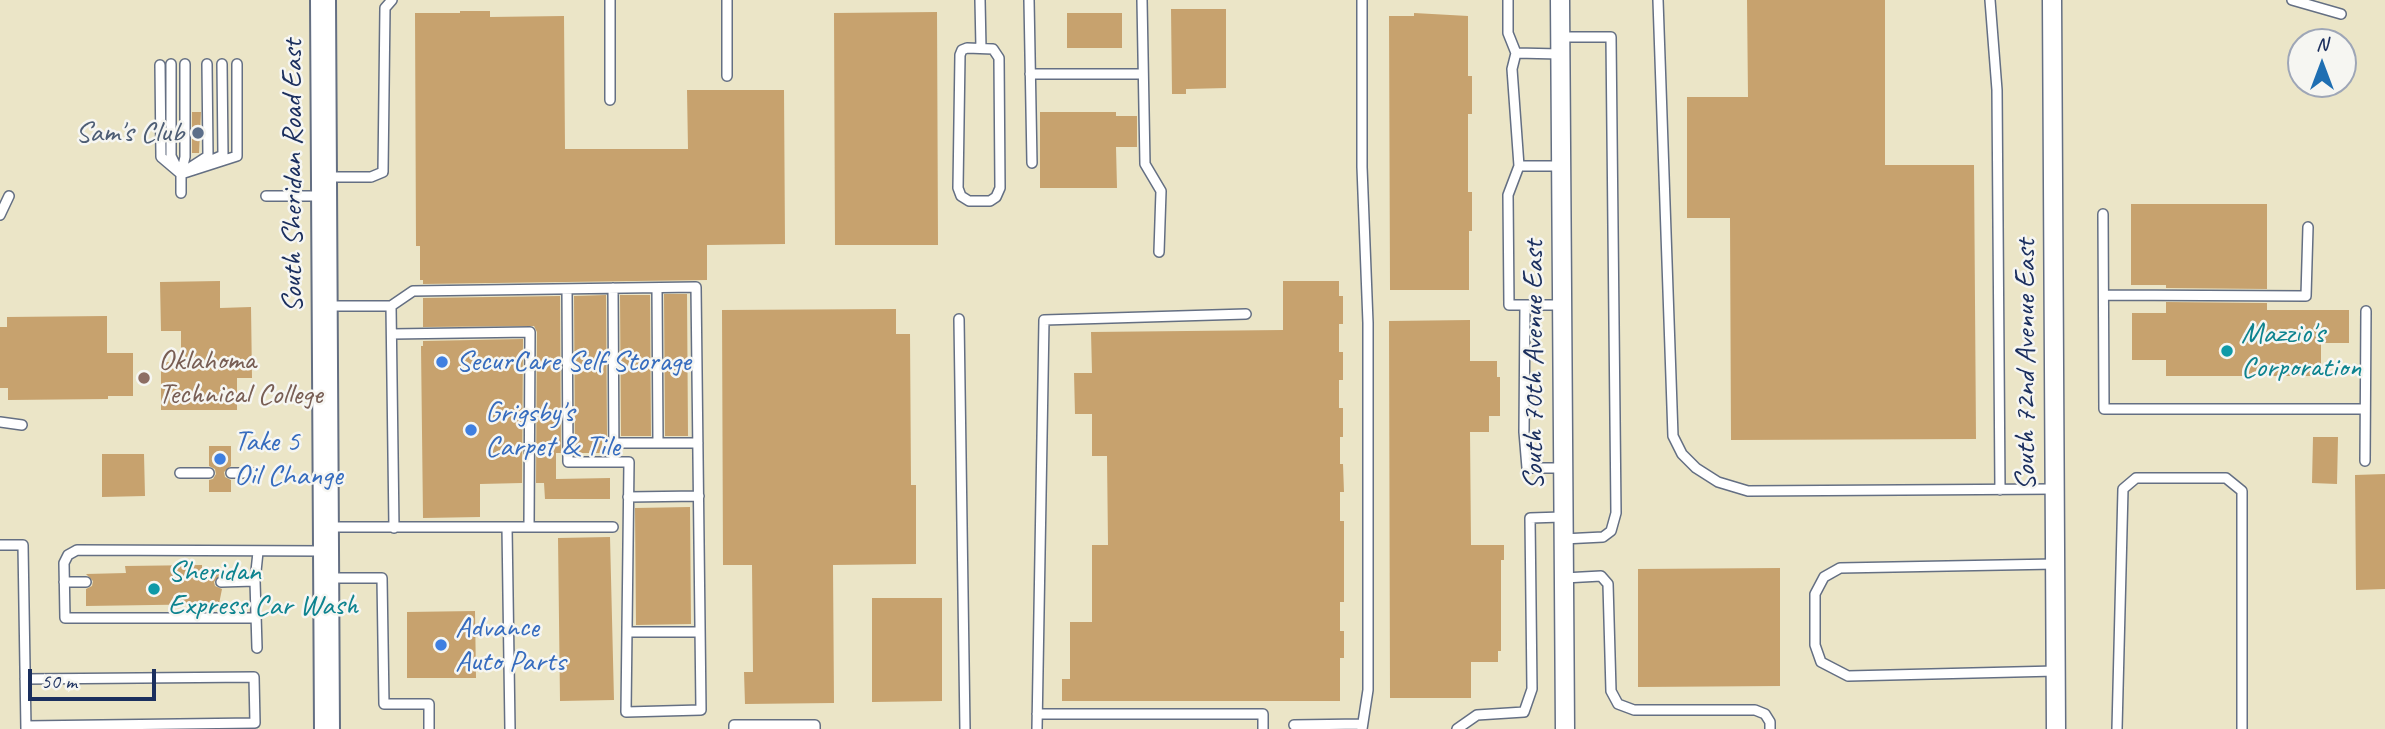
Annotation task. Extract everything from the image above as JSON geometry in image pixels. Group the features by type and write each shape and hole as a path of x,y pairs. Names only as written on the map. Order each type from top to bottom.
{"main road":[{"name":"South Sheridan Road East","path":"323,0 327,729"}],"street":[{"name":"South 70th Avenue East","path":"1560,0 1565,729"},
{"name":"South 72nd Avenue East","path":"2052,0 2056,729"}],"lane":[{"path":"266,195 371,177 383,172 385,8 392,0"},
{"path":"610,0 610,100"},
{"path":"727,0 727,76"},
{"path":"980,0 981,48"},
{"path":"1029,0 1032,163"},
{"path":"1142,0 1145,164 1161,191 1159,252"},
{"path":"1294,725 1362,727 1368,690 1368,323 1362,167 1362,0"},
{"path":"1508,0 1508,33 1516,53 1512,69 1519,166 1508,195 1509,305 1563,305"},
{"path":"1658,0 1673,436 1682,454 1696,468 1718,482 1748,491 2055,489"},
{"path":"1990,0 1997,90 2000,490"},
{"path":"2292,0 2341,14"},
{"path":"1516,53 1611,37 1616,513 1611,531 1603,537 1563,539"},
{"path":"967,48 981,48 993,49 999,58 1000,188 996,197 990,201 969,201 961,196 958,188 960,55 962,50 967,48"},
{"path":"181,174 208,156 207,64"},
{"path":"181,174 223,155 222,64"},
{"path":"181,174 237,156 237,64"},
{"path":"160,65 161,157 181,174"},
{"path":"170,65 171,156 181,174"},
{"path":"181,193 185,157 184,65"},
{"path":"1030,74 1143,74"},
{"path":"1519,166 1562,166"},
{"path":"0,215 9,195"},
{"path":"2103,214 2104,409 2365,409"},
{"path":"2104,295 2306,296 2308,228"},
{"path":"326,306 391,306 413,291 696,287 701,710 626,712 629,462 568,462 567,289"},
{"path":"613,288 614,462"},
{"path":"657,288 658,443"},
{"path":"1525,305 1524,432 1527,468 1563,468"},
{"path":"391,306 394,528"},
{"path":"2365,461 2366,311"},
{"path":"1037,729 1044,320 1245,314"},
{"path":"959,319 965,729"},
{"path":"392,334 530,332 529,527"},
{"path":"0,422 22,425"},
{"path":"614,443 698,443"},
{"path":"180,473 209,473"},
{"path":"231,473 258,473"},
{"path":"2117,729 2123,489 2136,478 2226,478 2242,491 2242,729"},
{"path":"628,497 699,496"},
{"path":"1457,729 1476,715 1524,712 1532,689 1530,518 1562,517"},
{"path":"507,527 510,729"},
{"path":"257,618 65,618 64,564 68,555 77,551 258,552 394,528 613,527"},
{"path":"0,545 23,545 25,679 26,728 255,723 254,677 25,679"},
{"path":"257,648 255,581 258,552"},
{"path":"2055,564 1840,568 1824,577 1815,594 1815,645 1821,662 1847,676 2056,671"},
{"path":"1564,578 1601,576 1608,584 1611,691 1618,704 1634,710 1755,710 1765,714 1770,722 1770,729"},
{"path":"327,578 382,578 384,704 429,704 429,729"},
{"path":"221,582 255,581"},
{"path":"64,582 86,582"},
{"path":"627,632 700,632"},
{"path":"1037,714 1262,714 1263,729"},
{"path":"734,729 734,725 815,725 815,729"}],"building":[{"path":"1747,0 1885,0 1885,165 1974,165 1976,439 1731,440 1730,218 1687,218 1687,97 1748,97"},
{"path":"1171,9 1226,9 1226,88 1186,89 1186,94 1172,94"},
{"path":"490,11 490,17 564,16 565,149 688,149 687,90 784,90 785,244 707,245 707,280 423,284 423,280 420,280 420,246 416,246 415,13"},
{"path":"937,12 938,245 835,245 834,13"},
{"path":"1067,13 1122,13 1122,48 1067,48"},
{"path":"1414,13 1468,16 1468,76 1472,76 1472,114 1468,114 1468,192 1472,192 1469,290 1390,290 1389,16 1414,16"},
{"path":"192,112 201,112 199,153 192,153"},
{"path":"1040,112 1116,112 1116,116 1137,116 1137,147 1116,147 1117,188 1040,188"},
{"name":"Mazzio's Corporation","path":"2131,204 2267,204 2267,289 2131,285"},
{"path":"220,281 220,308 251,307 252,378 237,378 237,410 161,410 161,362 181,362 181,331 161,331 160,282"},
{"path":"1283,281 1339,281 1339,296 1343,296 1343,324 1339,324 1339,352 1343,352 1343,380 1339,380 1339,408 1343,408 1340,464 1343,464 1344,492 1340,492 1340,521 1344,521 1344,602 1340,602 1340,631 1344,631 1344,658 1340,658 1340,701 1062,701 1062,679 1070,679 1070,622 1092,622 1092,545 1108,545 1107,456 1092,456 1092,414 1075,414 1074,373 1092,373 1091,332 1283,330"},
{"path":"664,294 687,294 688,436 665,436"},
{"path":"606,295 607,437 602,437 602,453 575,453 574,296"},
{"path":"620,295 650,295 651,436 621,436"},
{"path":"560,296 561,453 556,453 556,479 610,478 610,499 545,499 544,483 536,483 537,332 534,326 423,327 423,298"},
{"name":"Mazzio's Corporation","path":"2166,302 2267,303 2267,310 2349,310 2349,343 2321,343 2321,376 2166,376 2166,360 2132,360 2132,313 2166,313"},
{"path":"896,309 896,334 910,334 911,485 916,485 916,564 833,565 834,703 745,704 744,672 753,672 752,565 723,565 722,310"},
{"path":"107,316 107,353 133,353 133,396 108,396 108,399 8,400 8,388 0,388 0,327 7,327 7,317"},
{"path":"1470,320 1470,361 1497,361 1497,377 1500,377 1500,416 1489,416 1489,432 1470,432 1471,545 1504,545 1504,560 1501,560 1501,651 1498,651 1498,662 1471,662 1471,698 1390,698 1389,321"},
{"path":"523,339 522,483 480,484 480,517 423,518 423,341"},
{"path":"2313,437 2338,437 2337,484 2312,483"},
{"name":"Take 5 Oil Change","path":"209,446 231,446 231,466 224,472 225,477 231,480 231,492 209,492 209,480 216,474 215,469 209,466"},
{"path":"102,454 144,454 145,496 102,497"},
{"path":"2385,474 2385,589 2356,590 2355,475"},
{"path":"690,507 691,624 636,625 635,508"},
{"path":"610,537 614,700 560,701 558,538"},
{"name":"Sheridan Express Car Wash","path":"202,565 202,572 221,574 214,582 215,586 222,589 219,604 86,606 86,589 92,586 93,581 86,574 126,573 125,566"},
{"path":"1780,568 1780,686 1638,687 1638,569"},
{"path":"872,598 942,598 942,701 872,702"},
{"name":"Advance Auto Parts","path":"475,611 476,678 407,678 407,612"}],"place":[{"name":"Sam's Club","path":"198,133"},
{"name":"Mazzio's Corporation","path":"2227,351"},
{"name":"SecurCare Self Storage","path":"442,362"},
{"name":"Oklahoma Technical College","path":"144,378"},
{"name":"Grigsby's Carpet & Tile","path":"471,430"},
{"name":"Take 5 Oil Change","path":"220,459"},
{"name":"Sheridan Express Car Wash","path":"154,589"},
{"name":"Advance Auto Parts","path":"441,645"}]}
